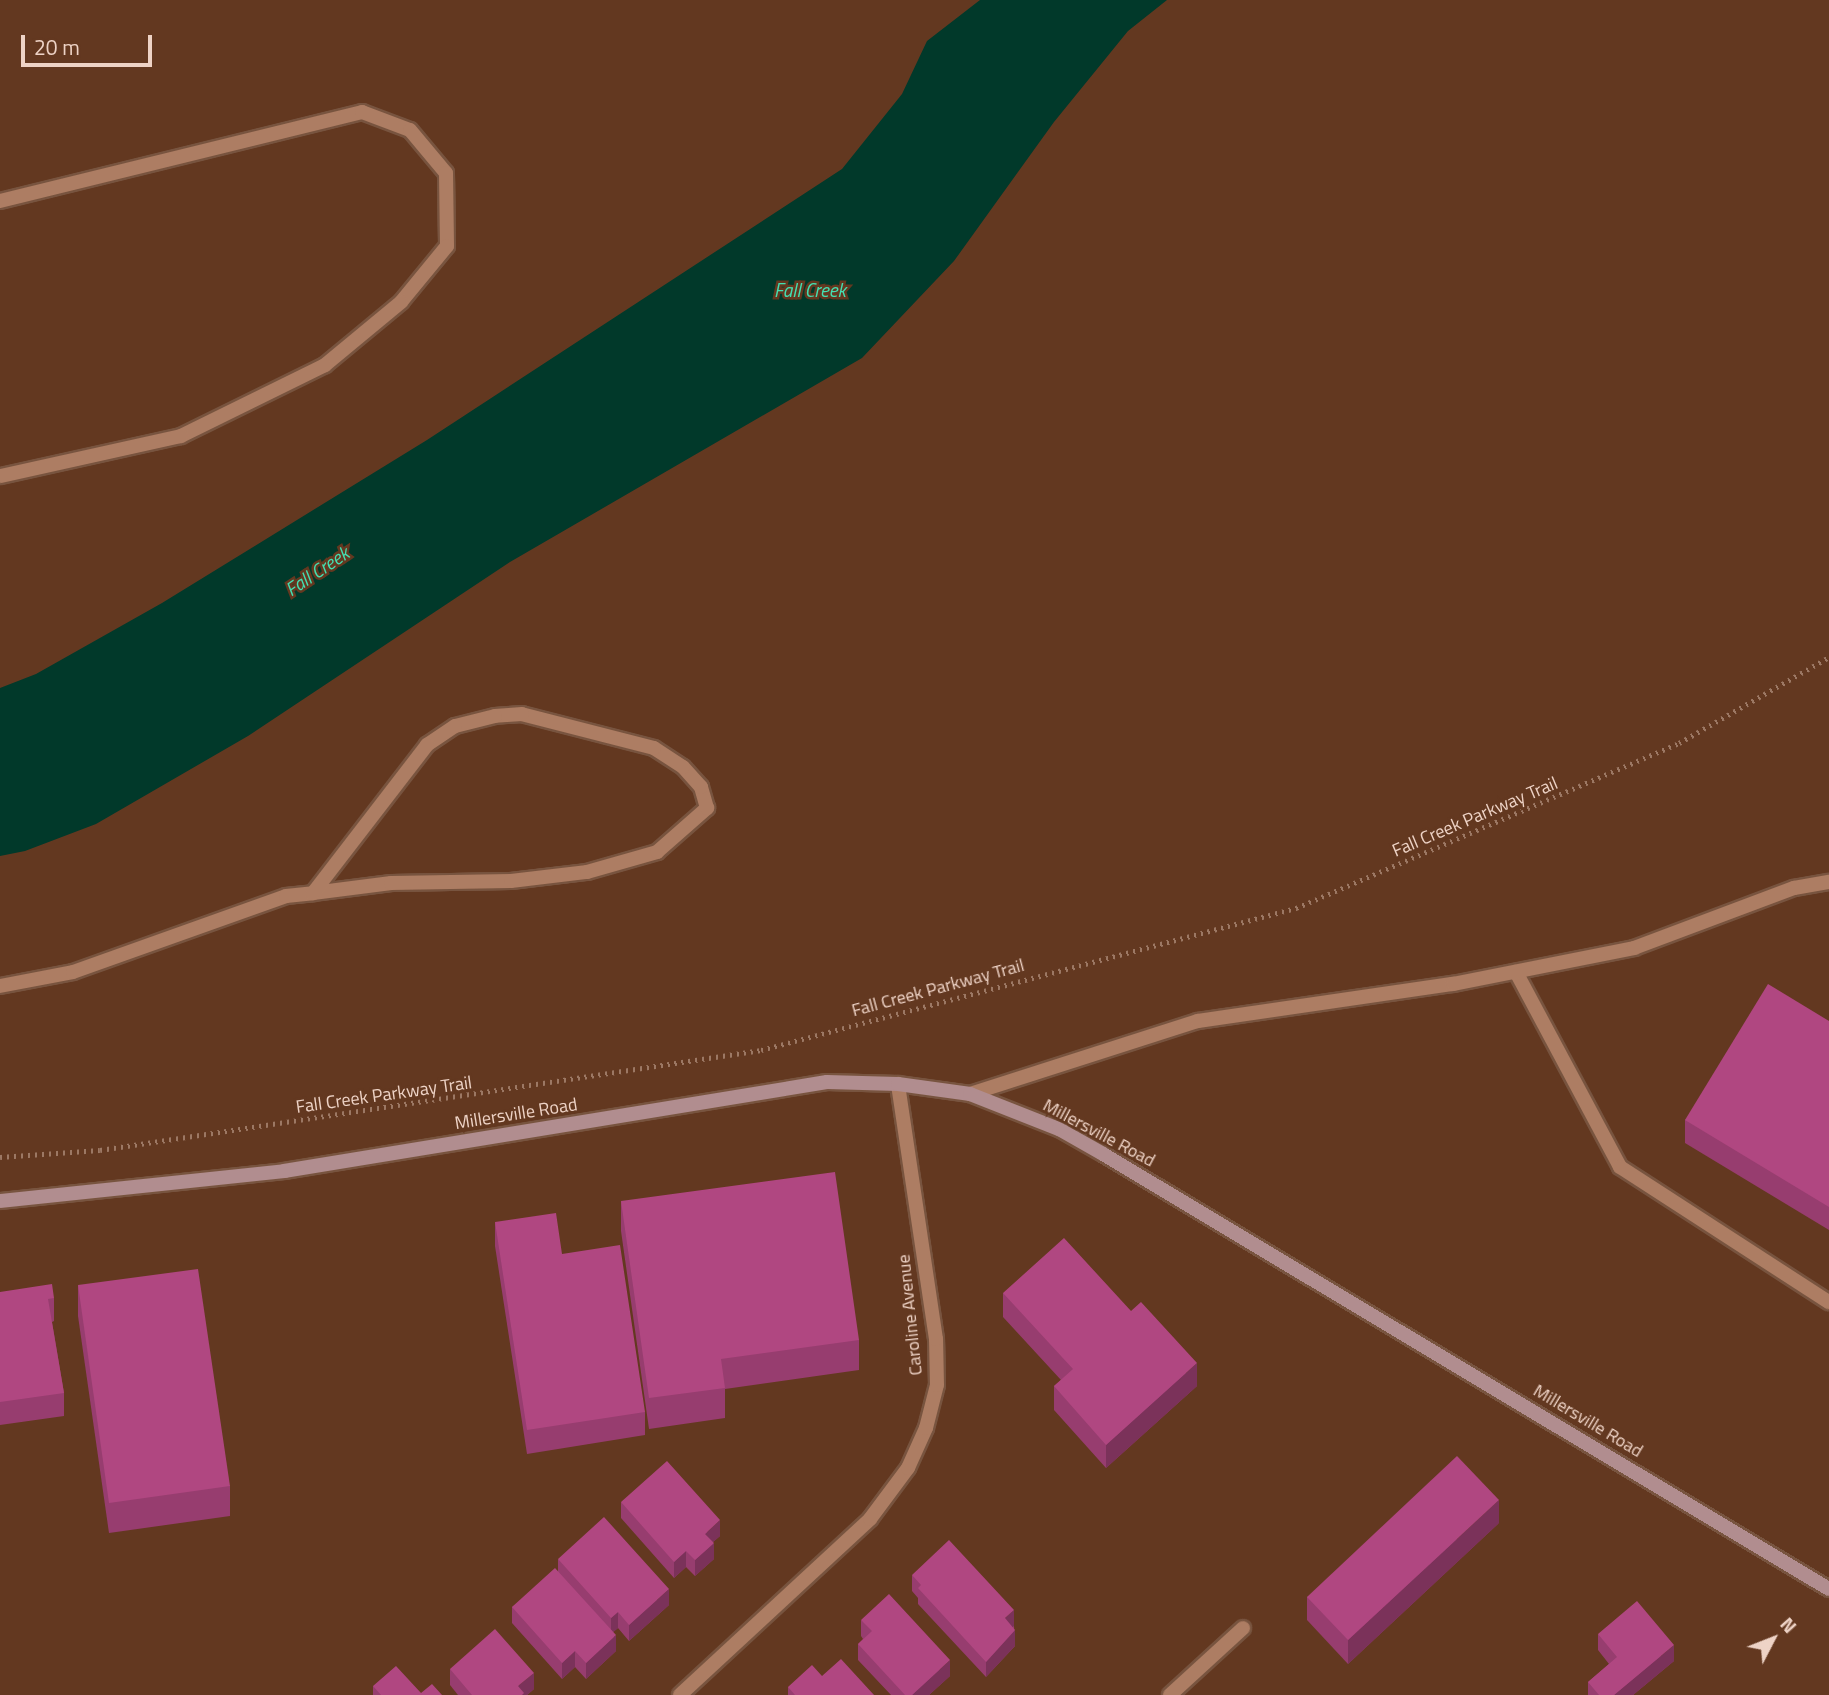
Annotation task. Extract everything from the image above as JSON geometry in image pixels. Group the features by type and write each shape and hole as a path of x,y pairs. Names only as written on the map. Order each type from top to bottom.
{"street":[{"path":"0,201 362,112 410,130 446,173 447,246 401,302 326,365 181,436 0,476"},
{"path":"0,986 73,972 286,896 313,893 391,883 511,881 587,872 657,852 707,808 701,788 683,767 654,748 522,714 495,716 456,726 427,745 313,893"},
{"path":"970,1094 1198,1020 1516,972 1634,948 1794,888 1829,881"},
{"path":"1516,972 1620,1167 1829,1302"},
{"name":"Millersville Road","path":"0,1201 284,1171 827,1082 898,1084 970,1094 1059,1129 1103,1154 1829,1589"},
{"name":"Caroline Avenue","path":"680,1695 870,1519 908,1468 926,1428 937,1385 936,1339 898,1084"},
{"path":"1170,1695 1243,1628"}],"path":[{"name":"Fall Creek Parkway Trail","path":"0,1157 100,1150 761,1050 1296,908 1679,743 1829,657"}],"water":[{"name":"Fall Creek","path":"980,0 1167,0 1128,31 1054,122 954,261 862,358 510,562 248,736 96,824 25,851 0,856 0,688 36,674 162,603 427,440 842,169 902,94 927,41"}],"building":[{"path":"1768,984 1829,1021 1829,1207 1685,1120"},
{"path":"835,1172 859,1340 721,1359 725,1388 649,1398 621,1201"},
{"path":"556,1213 562,1254 620,1245 645,1412 527,1430 495,1222"},
{"path":"1064,1238 1131,1311 1141,1302 1197,1363 1106,1445 1054,1386 1073,1369 1003,1293"},
{"path":"198,1269 230,1486 109,1503 78,1285"},
{"path":"52,1284 54,1298 48,1299 64,1393 0,1402 0,1292"},
{"path":"1457,1456 1499,1500 1348,1640 1307,1597"},
{"path":"667,1461 720,1520 705,1534 714,1543 695,1560 686,1551 674,1562 621,1502"},
{"path":"604,1517 669,1589 629,1625 618,1612 611,1618 558,1559"},
{"path":"949,1540 1014,1610 1005,1618 1015,1630 986,1662 918,1588 921,1585 912,1575"},
{"path":"555,1568 616,1635 586,1663 575,1651 562,1663 512,1607"},
{"path":"889,1594 950,1660 912,1695 905,1695 858,1644 872,1631 861,1620"},
{"path":"1637,1601 1674,1645 1614,1695 1599,1695 1588,1682 1617,1657 1598,1634"},
{"path":"495,1629 534,1673 518,1686 524,1693 522,1695 472,1695 450,1669"},
{"path":"841,1659 874,1695 795,1695 788,1687 812,1665 822,1676"},
{"path":"396,1666 421,1693 432,1684 442,1695 381,1695 373,1686"}]}
